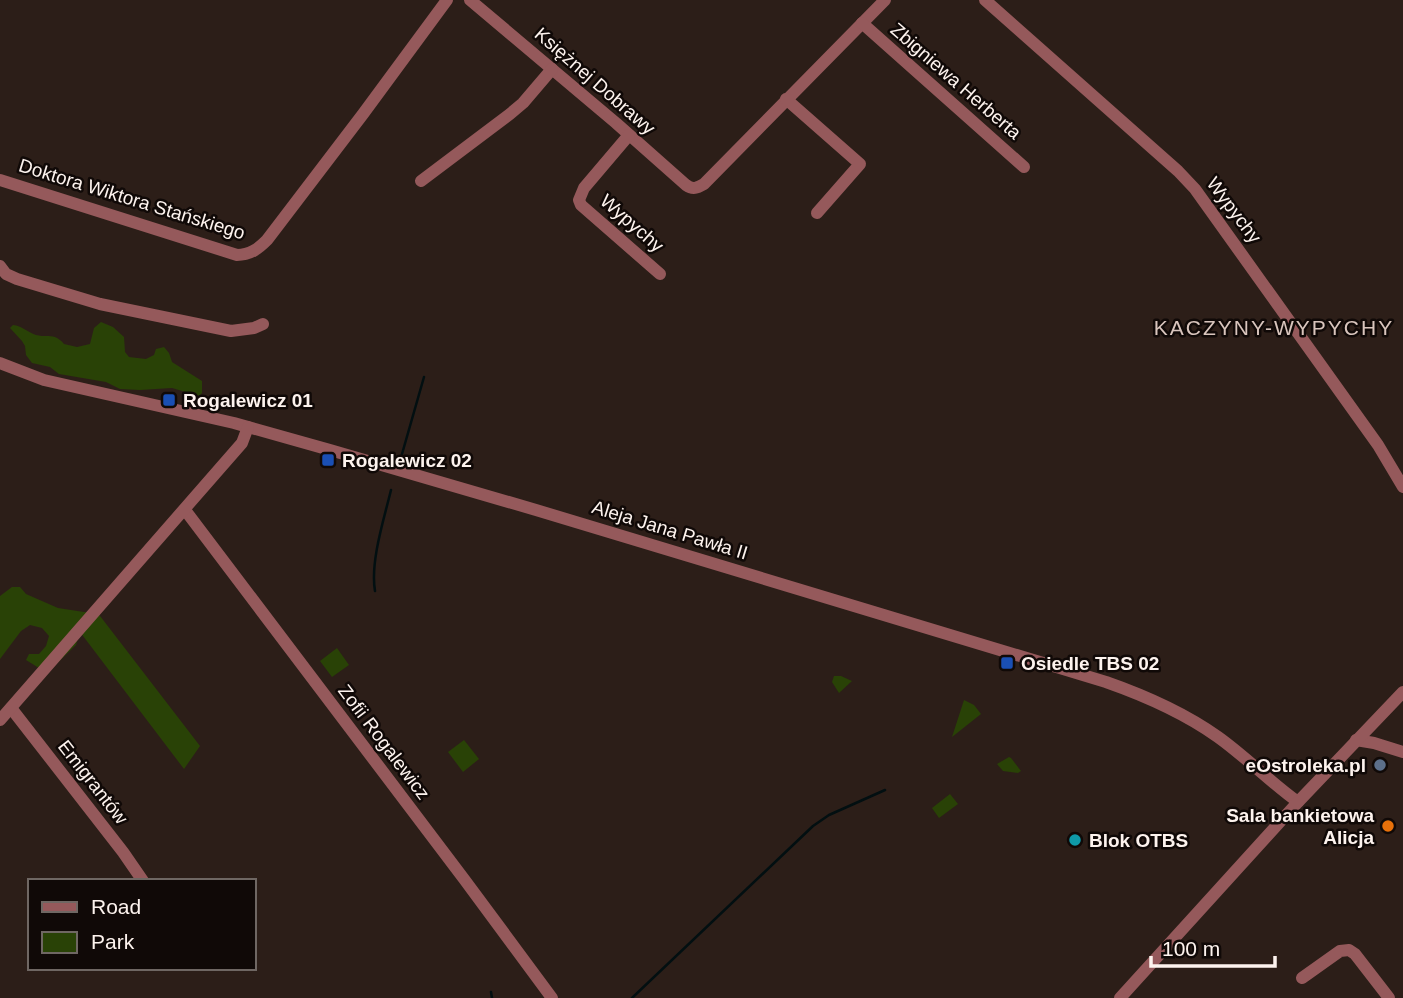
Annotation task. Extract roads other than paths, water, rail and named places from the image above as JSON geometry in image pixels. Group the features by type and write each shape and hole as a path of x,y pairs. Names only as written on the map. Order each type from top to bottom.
{"street":[{"name":"Doktora Wiktora Stańskiego","path":"0,180 236,255 245,255 267,240 447,0"},
{"name":"Księżnej Dobrawy","path":"470,0 686,185 695,189 704,184 786,99"},
{"path":"817,213 860,164 786,99 885,0"},
{"name":"Wypychy","path":"985,0 1195,189 1378,445 1403,487"},
{"name":"Zbigniewa Herberta","path":"862,23 1024,167"},
{"path":"421,181 523,103 552,69"},
{"name":"Wypychy","path":"629,135 584,188 579,200 581,205 660,274"},
{"path":"0,266 6,274 17,279 100,304 231,331 264,324"},
{"name":"Aleja Jana Pawła II","path":"0,363 44,380 248,427 549,514 1106,682 1150,698 1188,717 1218,737 1298,802"},
{"path":"0,720 242,443 248,427"},
{"name":"Zofii Rogalewicz","path":"185,510 552,998"},
{"path":"1120,998 1298,802 1403,692"},
{"name":"Emigrantów","path":"11,708 142,879"},
{"path":"1356,740 1403,752"},
{"path":"1301,978 1340,951 1349,950 1389,998"}],"waterway":[{"path":"400,461 424,377"},
{"path":"375,591 376,554 391,490"},
{"path":"632,998 813,826 829,815 885,790"},
{"path":"491,992 492,998"}],"place":[{"name":"Rogalewicz 01","path":"169,400"},
{"name":"Rogalewicz 02","path":"328,460"},
{"name":"Osiedle TBS 02","path":"1007,663"},
{"name":"eOstroleka.pl","path":"1380,765"},
{"name":"Sala bankietowa Alicja","path":"1388,826"},
{"name":"Blok OTBS","path":"1075,840"}],"district":[{"name":"KACZYNY-WYPYCHY","path":"1274,327"}]}
